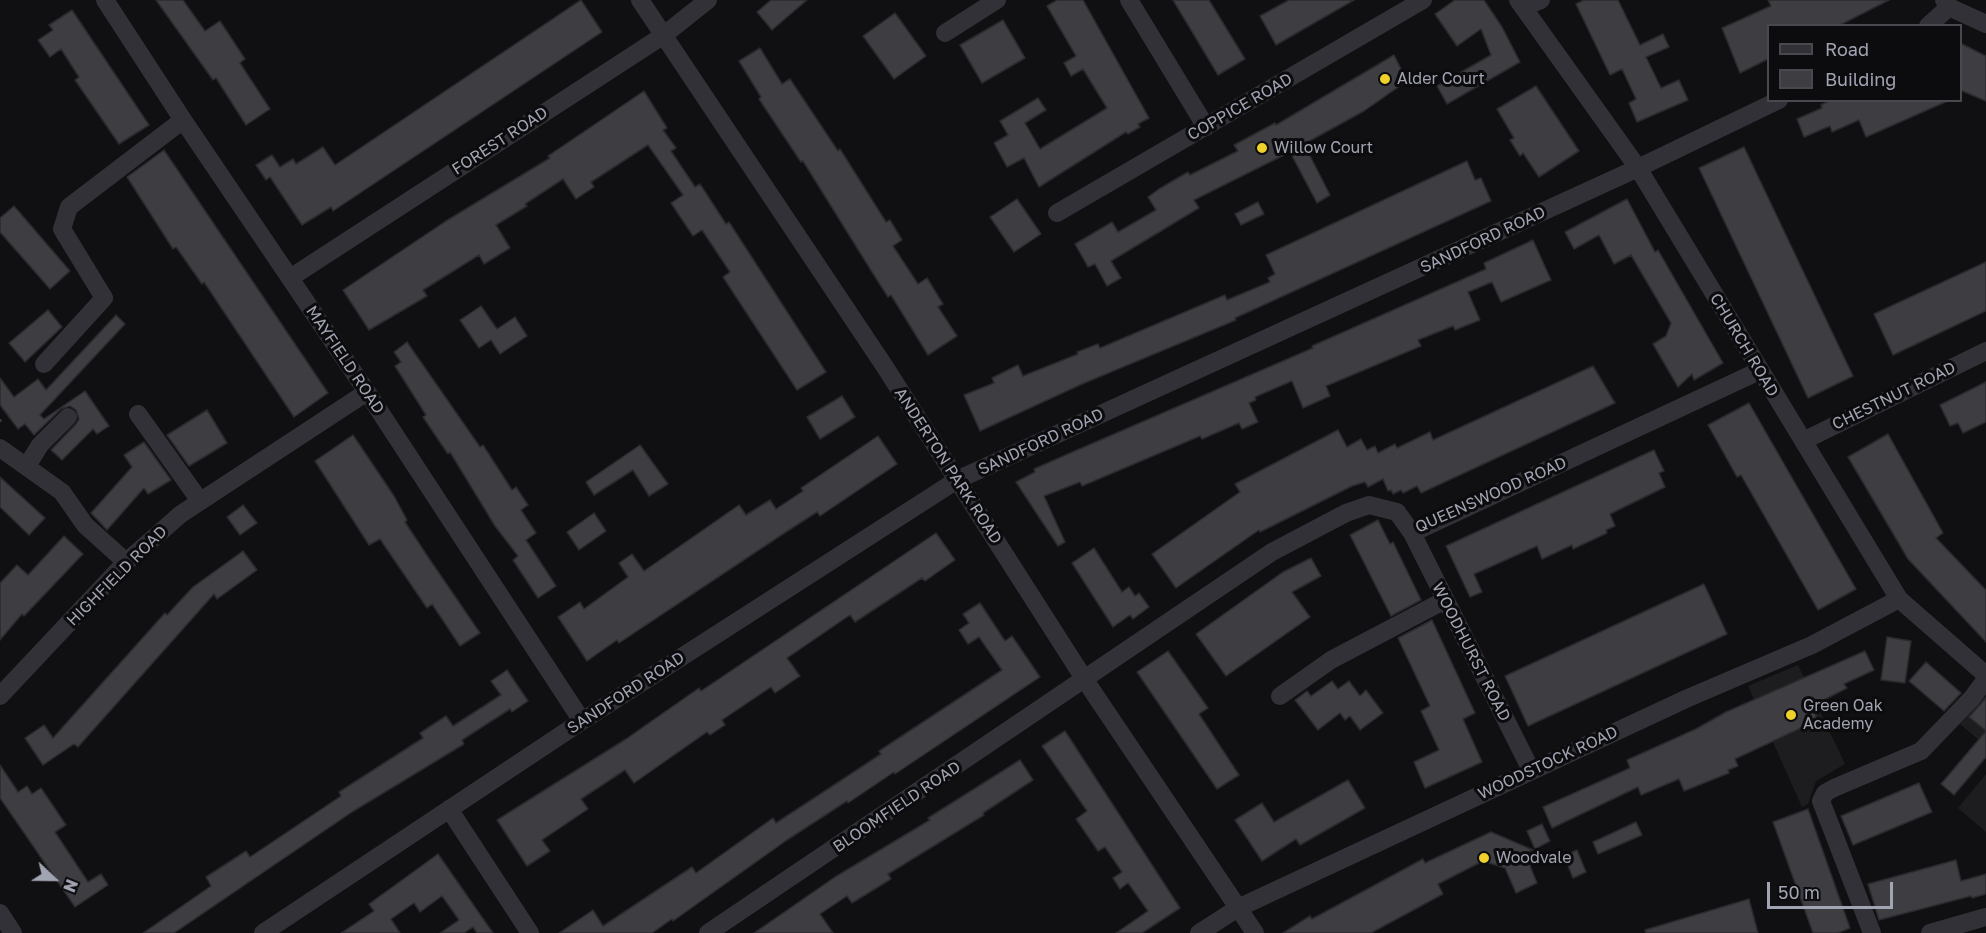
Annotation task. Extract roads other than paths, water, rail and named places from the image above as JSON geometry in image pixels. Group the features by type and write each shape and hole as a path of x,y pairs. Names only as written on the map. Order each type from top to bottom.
{"street":[{"name":"MAYFIELD ROAD","path":"105,0 183,120 367,392 582,721"},
{"name":"ANDERTON PARK ROAD","path":"640,0 885,367 1085,680 1255,933"},
{"name":"FOREST ROAD","path":"290,278 664,35 708,0"},
{"path":"945,33 997,0"},
{"path":"1129,0 1206,127"},
{"name":"COPPICE ROAD","path":"1057,213 1423,0"},
{"path":"1521,4 1540,0"},
{"name":"CHURCH ROAD","path":"1521,4 1638,168 1758,371 1899,599 1986,675"},
{"path":"1930,24 1947,4 1986,24"},
{"name":"SANDFORD ROAD","path":"263,933 582,721 957,480 1638,168 1775,102"},
{"path":"44,364 104,298 62,229 69,207 183,120"},
{"name":"CHESTNUT ROAD","path":"1803,441 1986,351"},
{"name":"QUEENSWOOD ROAD","path":"1085,680 1272,552 1346,513 1369,505 1388,508 1404,520 1412,533 1758,371"},
{"name":"HIGHFIELD ROAD","path":"4,684 126,562 181,514 367,392"},
{"path":"138,414 201,501"},
{"path":"27,466 40,446 68,417"},
{"path":"0,448 62,492 85,525 126,562"},
{"name":"WOODHURST ROAD","path":"1412,533 1532,770"},
{"name":"WOODSTOCK ROAD","path":"1200,933 1238,908 1532,770 1812,645 1899,599"},
{"path":"1280,696 1331,660 1445,600"},
{"name":"BLOOMFIELD ROAD","path":"708,933 1085,680"},
{"path":"1872,933 1821,801 1825,793 1834,788 1921,751 1972,698 1986,680"},
{"path":"449,809 530,933"},
{"path":"0,913 13,933"},
{"path":"1930,933 1986,917"}],"place":[{"name":"Alder Court","path":"1385,79"},
{"name":"Willow Court","path":"1262,148"},
{"name":"Green Oak Academy","path":"1791,715"},
{"name":"Woodvale","path":"1484,858"}]}
